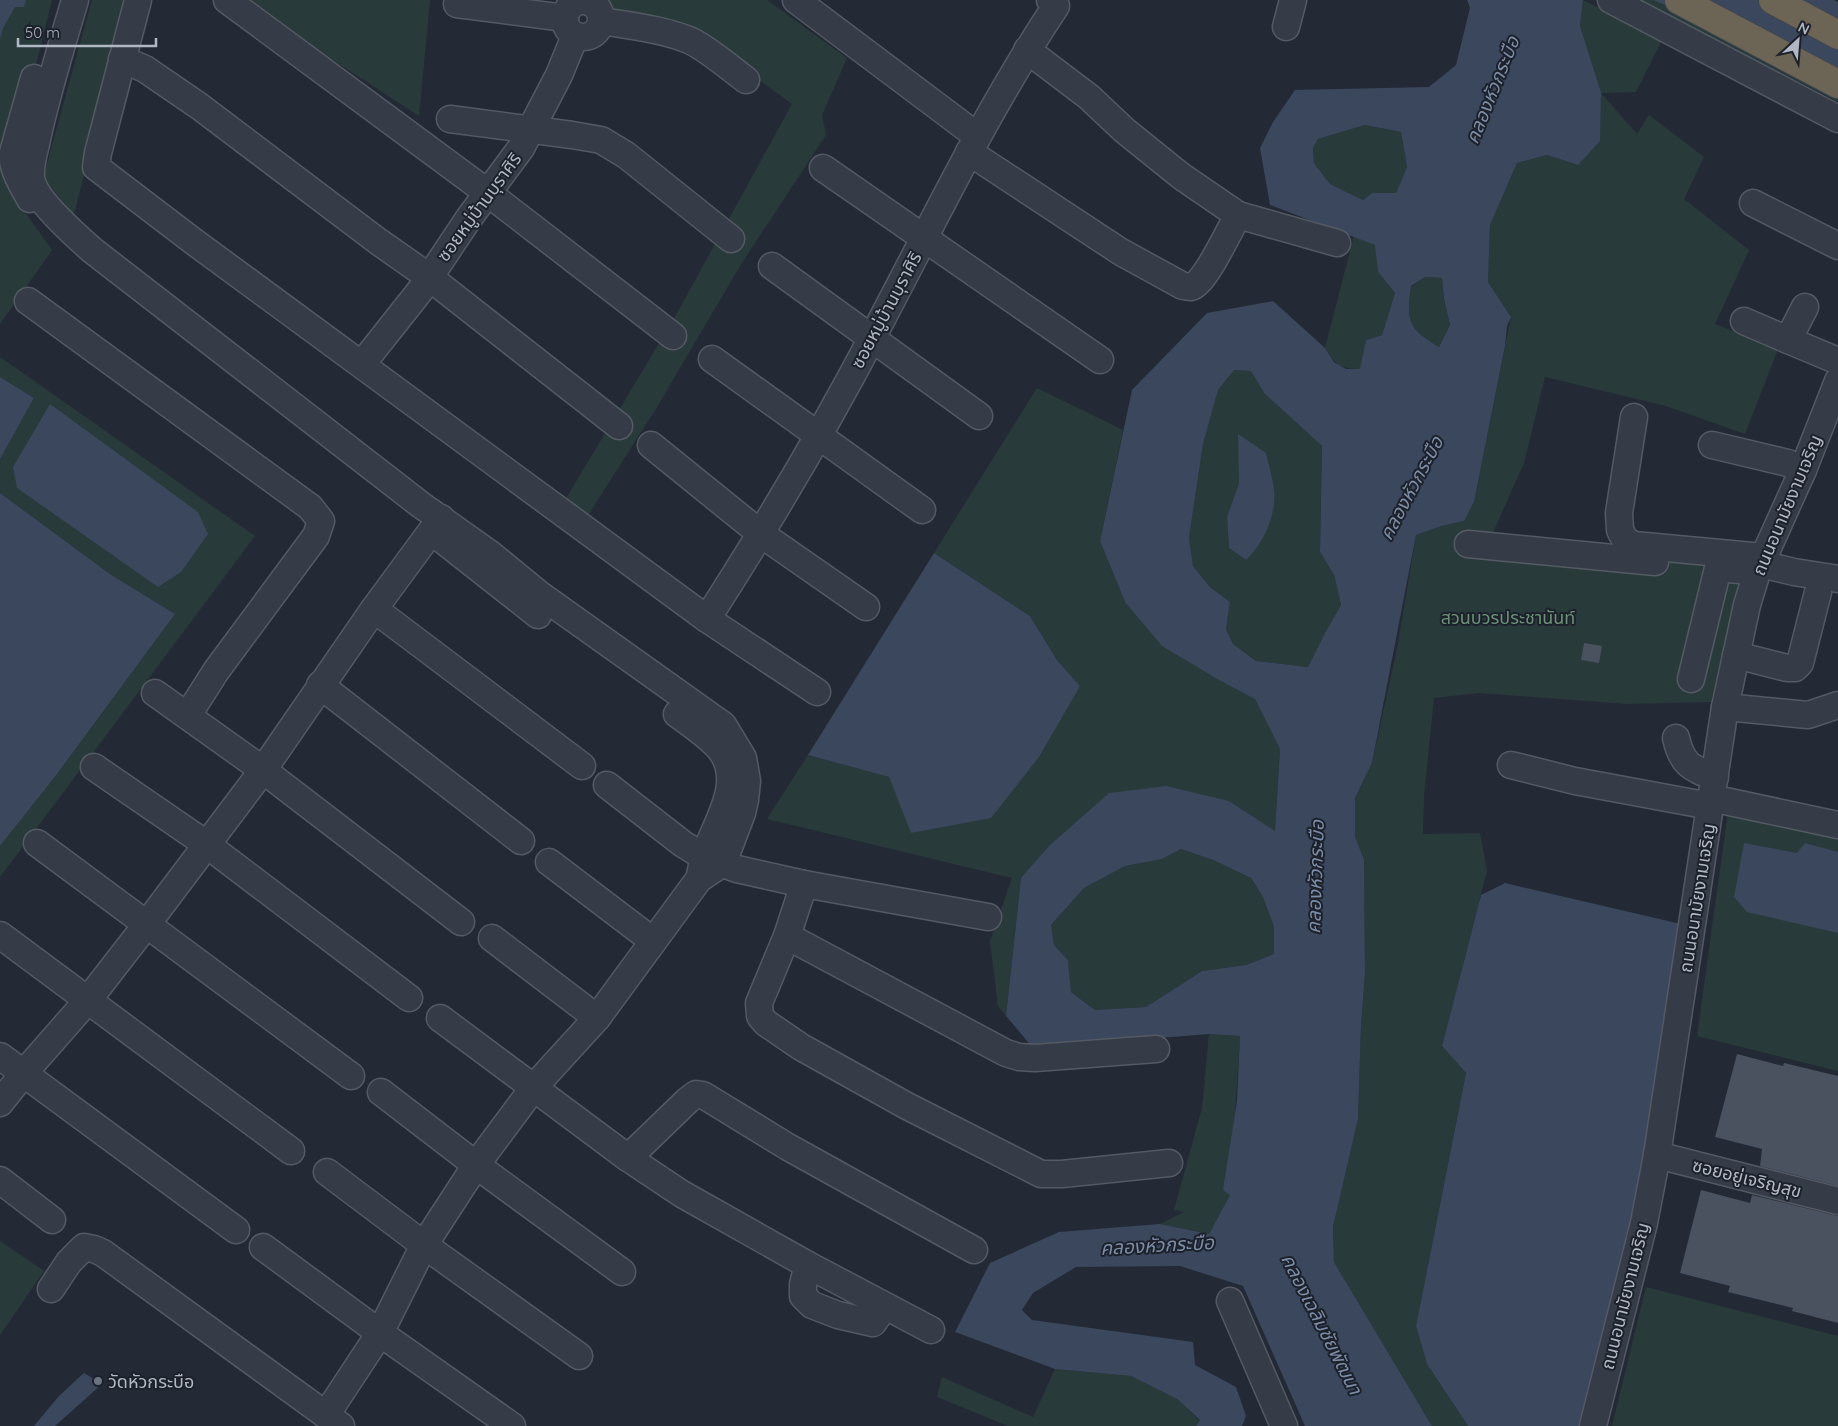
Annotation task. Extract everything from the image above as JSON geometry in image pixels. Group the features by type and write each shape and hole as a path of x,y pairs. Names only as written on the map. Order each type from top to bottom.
{"highway":[{"path":"1679,0 1838,84"},
{"path":"1773,0 1838,35"}],"street":[{"path":"51,1289 77,1252 84,1247 94,1249 111,1259 333,1421 424,1245 476,1166 534,1087 597,1018 709,866 742,813 747,780 743,758 723,725 711,727 609,654 489,553 437,525 263,394 67,241 32,202 18,178 12,156 56,0"},
{"path":"75,0 41,118 33,155 32,182 42,200 73,234 92,250 437,525"},
{"path":"138,0 96,167 192,241 362,364 504,472 707,619 817,692"},
{"path":"227,0 488,193 673,336"},
{"name":"ซอยหมู่บ้านบุราศิริ","path":"362,364 429,278 469,218 521,148 560,75 570,27 571,5 585,0 592,3 601,14 602,21"},
{"path":"796,0 973,144 1121,252 1183,286 1191,287 1198,283 1206,274 1238,215"},
{"path":"1286,27 1293,0"},
{"path":"1611,0 1838,119"},
{"name":"ซอยหมู่บ้านบุราศิริ","path":"707,619 761,534 818,436 872,338 973,144 1056,2"},
{"path":"457,4 570,27 582,38 596,33 602,21 669,33 691,41 746,80"},
{"path":"1027,50 1089,98 1124,130 1181,176 1238,215 1337,243"},
{"path":"122,59 144,69 199,106 429,278 619,426"},
{"path":"450,119 601,140 626,155 731,239"},
{"path":"823,168 1100,360"},
{"path":"1753,203 1838,246"},
{"path":"772,266 979,416"},
{"path":"28,301 310,507 321,521 316,536 216,672 188,715"},
{"path":"1788,340 1805,307"},
{"path":"1744,320 1838,361"},
{"path":"712,359 922,510"},
{"name":"ถนนอนามัยงามเจริญ","path":"1593,1426 1644,1223 1657,1155 1725,707 1736,655 1760,564 1802,470 1829,433 1838,381"},
{"path":"1634,418 1619,513 1620,530 1625,540 1634,546 1760,564 1794,572 1828,585 1800,663 1795,668 1788,668 1736,655"},
{"path":"652,445 761,534 866,606"},
{"path":"1712,445 1788,463 1802,470"},
{"path":"0,1103 88,1000 147,924 263,770 320,685 437,525"},
{"path":"1468,544 1718,568 1760,564"},
{"path":"1691,678 1718,568"},
{"path":"374,609 582,766"},
{"path":"320,685 521,841"},
{"path":"155,693 263,770 461,922"},
{"path":"1725,707 1808,715 1838,705"},
{"path":"1676,738 1679,753 1684,761 1694,770 1712,794"},
{"path":"1511,765 1576,781 1712,794 1838,824"},
{"path":"94,767 206,844 409,998"},
{"path":"607,785 709,866 736,868 804,884 988,917"},
{"path":"37,842 351,1076"},
{"path":"549,862 653,941"},
{"path":"804,884 787,936 760,1003 760,1016 766,1023 801,1047 907,1106 1041,1174 1062,1174 1169,1162"},
{"path":"0,935 291,1151"},
{"path":"787,936 1006,1053 1019,1057 1035,1058 1156,1049"},
{"path":"492,938 597,1018"},
{"path":"440,1018 628,1158 682,1194 808,1265 931,1330"},
{"path":"0,1056 236,1230"},
{"path":"381,1092 476,1166 622,1272"},
{"path":"628,1158 688,1100 696,1094 703,1095 788,1147 974,1250"},
{"name":"ซอยอยู่เจริญสุข","path":"1657,1155 1838,1201"},
{"path":"327,1172 424,1245 579,1356"},
{"path":"0,1180 52,1220"},
{"path":"263,1247 380,1333 512,1426"},
{"path":"1230,1301 1284,1426"}],"green space":[{"path":"0,0 52,0 6,186 52,250 0,324"},
{"path":"92,0 129,0 74,214 43,178"},
{"path":"241,0 430,0 419,116"},
{"path":"602,0 767,0 847,58 822,115 826,135 743,261 657,407 585,520 562,505 676,315 792,104 705,40 613,13"},
{"name":"สวนบวรประชานันท์","path":"1583,0 1662,40 1636,92 1601,93 1637,134 1649,115 1704,157 1684,199 1749,250 1715,324 1778,349 1745,434 1666,406 1545,377 1524,463 1491,537 1743,561 1711,702 1628,704 1479,693 1434,698 1424,796 1423,834 1480,833 1487,871 1442,1046 1466,1073 1416,1326 1427,1364 1468,1426 1432,1426 1334,1262 1333,1227 1358,1119 1361,1025 1365,973 1364,859 1355,837 1355,798 1372,763 1398,644 1416,535 1441,526 1464,521 1474,502 1511,317 1488,282 1490,225 1517,163 1547,155 1578,165 1601,92 1580,26"},
{"path":"1641,0 1653,0 1838,79 1838,102"},
{"path":"1365,125 1401,132 1407,167 1396,193 1372,193 1363,200 1330,184 1314,163 1313,148 1318,139"},
{"path":"1354,236 1376,245 1378,272 1395,293 1382,335 1366,340 1361,369 1339,365 1325,348"},
{"path":"1425,277 1442,278 1444,299 1450,325 1439,347 1415,329 1409,316 1411,287"},
{"path":"0,357 255,536 0,877 0,846 54,778 175,614 110,574 0,493 0,459 34,398 0,377"},
{"path":"1234,370 1251,371 1264,393 1322,446 1320,552 1334,575 1341,605 1308,667 1256,661 1233,644 1226,629 1230,602 1210,587 1193,566 1189,538 1203,444 1218,390","holes":["1239,483 1246,560 1229,548 1227,517"]},
{"path":"1037,388 1123,430 1100,541 1125,602 1219,680 1255,698 1280,749 1275,832 1229,801 1021,878 1006,1016 998,1006 990,941 1012,878 767,819 808,755 889,777 912,833 1080,686 1057,660 1030,616 934,553"},
{"path":"1728,812 1838,835 1838,1071 1697,1036"},
{"path":"1181,849 1213,860 1251,878 1263,897 1274,927 1274,954 1246,965 1202,971 1146,1007 1095,1010 1071,992 1068,960 1054,945 1051,925 1084,888 1125,866 1162,859"},
{"path":"1209,1034 1240,1036 1230,1195 1209,1234 1160,1224 1184,1212 1174,1210 1202,1108"},
{"path":"0,1241 44,1271 0,1335"},
{"path":"1646,1287 1838,1336 1838,1426 1612,1426"},
{"path":"1055,1369 1131,1376 1177,1399 1200,1421 1196,1426 1008,1426 937,1397 942,1377 1033,1417"}],"water":[{"path":"0,0 26,0 24,7 15,7 3,28 0,39"},
{"path":"1467,0 1583,0 1580,26 1601,92 1600,141 1578,165 1547,155 1517,163 1490,225 1488,282 1511,317 1507,326 1505,346 1474,502 1464,521 1441,526 1416,535 1372,763 1355,798 1355,837 1364,859 1365,973 1361,1025 1358,1119 1333,1227 1334,1262 1432,1426 1305,1426 1243,1286 1180,1266 1076,1267 1033,1293 1022,1310 1032,1320 1193,1342 1195,1365 1236,1387 1246,1416 1242,1426 1196,1426 1200,1420 1177,1399 1131,1376 1055,1369 955,1332 990,1263 1059,1232 1160,1224 1209,1234 1230,1195 1223,1190 1237,1101 1240,1036 1209,1034 1033,1048 1006,1016 1021,878 1049,846 1109,793 1166,786 1229,801 1275,831 1280,749 1255,699 1162,646 1125,602 1100,541 1132,390 1207,313 1273,301 1325,348 1334,362 1346,369 1360,369 1366,340 1382,335 1395,293 1378,272 1375,245 1270,205 1260,148 1273,122 1295,90 1429,87 1456,65 1470,8","holes":["1365,125 1401,132 1407,167 1396,193 1372,193 1363,200 1330,184 1314,163 1313,148 1318,139","1425,277 1442,278 1444,299 1450,325 1439,347 1421,335 1412,323 1409,316 1411,286","1234,370 1251,371 1264,393 1322,446 1320,552 1334,575 1341,605 1308,667 1256,661 1233,644 1226,629 1230,602 1210,587 1193,566 1189,538 1203,444 1218,390","1181,849 1213,860 1251,878 1263,897 1274,927 1274,954 1246,965 1202,971 1146,1007 1095,1010 1071,992 1068,960 1054,945 1051,925 1084,888 1125,866 1162,859"]},
{"path":"1653,0 1834,0 1838,2 1838,79"},
{"path":"0,377 34,398 0,459"},
{"path":"50,404 198,512 208,534 181,572 158,587 17,488 13,467"},
{"path":"1238,434 1266,453 1274,489 1273,508 1268,528 1264,537 1246,560 1229,548 1227,517 1239,483"},
{"path":"0,493 110,574 175,614 54,778 0,846"},
{"path":"934,553 1030,616 1057,660 1080,686 1039,757 991,818 911,833 889,777 808,755"},
{"path":"1744,843 1797,853 1805,843 1838,852 1838,933 1747,912 1734,897"},
{"path":"1505,883 1681,924 1645,1165 1582,1426 1468,1426 1427,1364 1416,1326 1466,1073 1442,1046 1481,895"},
{"path":"84,1373 102,1384 55,1426 34,1426 59,1396"}],"building":[{"path":"1584,643 1602,646 1599,663 1581,660"},
{"path":"1737,1054 1783,1066 1784,1063 1838,1076 1838,1186 1760,1166 1762,1149 1715,1137"},
{"path":"1701,1190 1750,1203 1752,1195 1838,1216 1838,1323 1792,1311 1793,1308 1728,1292 1730,1286 1680,1273"}],"place":[{"name":"วัดหัวกระบือ","path":"98,1381"}],"water label":[{"name":"คลองหัวกระบือ","path":"1492,90"},
{"name":"คลองหัวกระบือ","path":"1411,488"},
{"name":"คลองหัวกระบือ","path":"1315,877"},
{"name":"คลองหัวกระบือ","path":"1157,1245"},
{"name":"คลองเฉลิมชัยพัฒนา","path":"1322,1324"}]}
